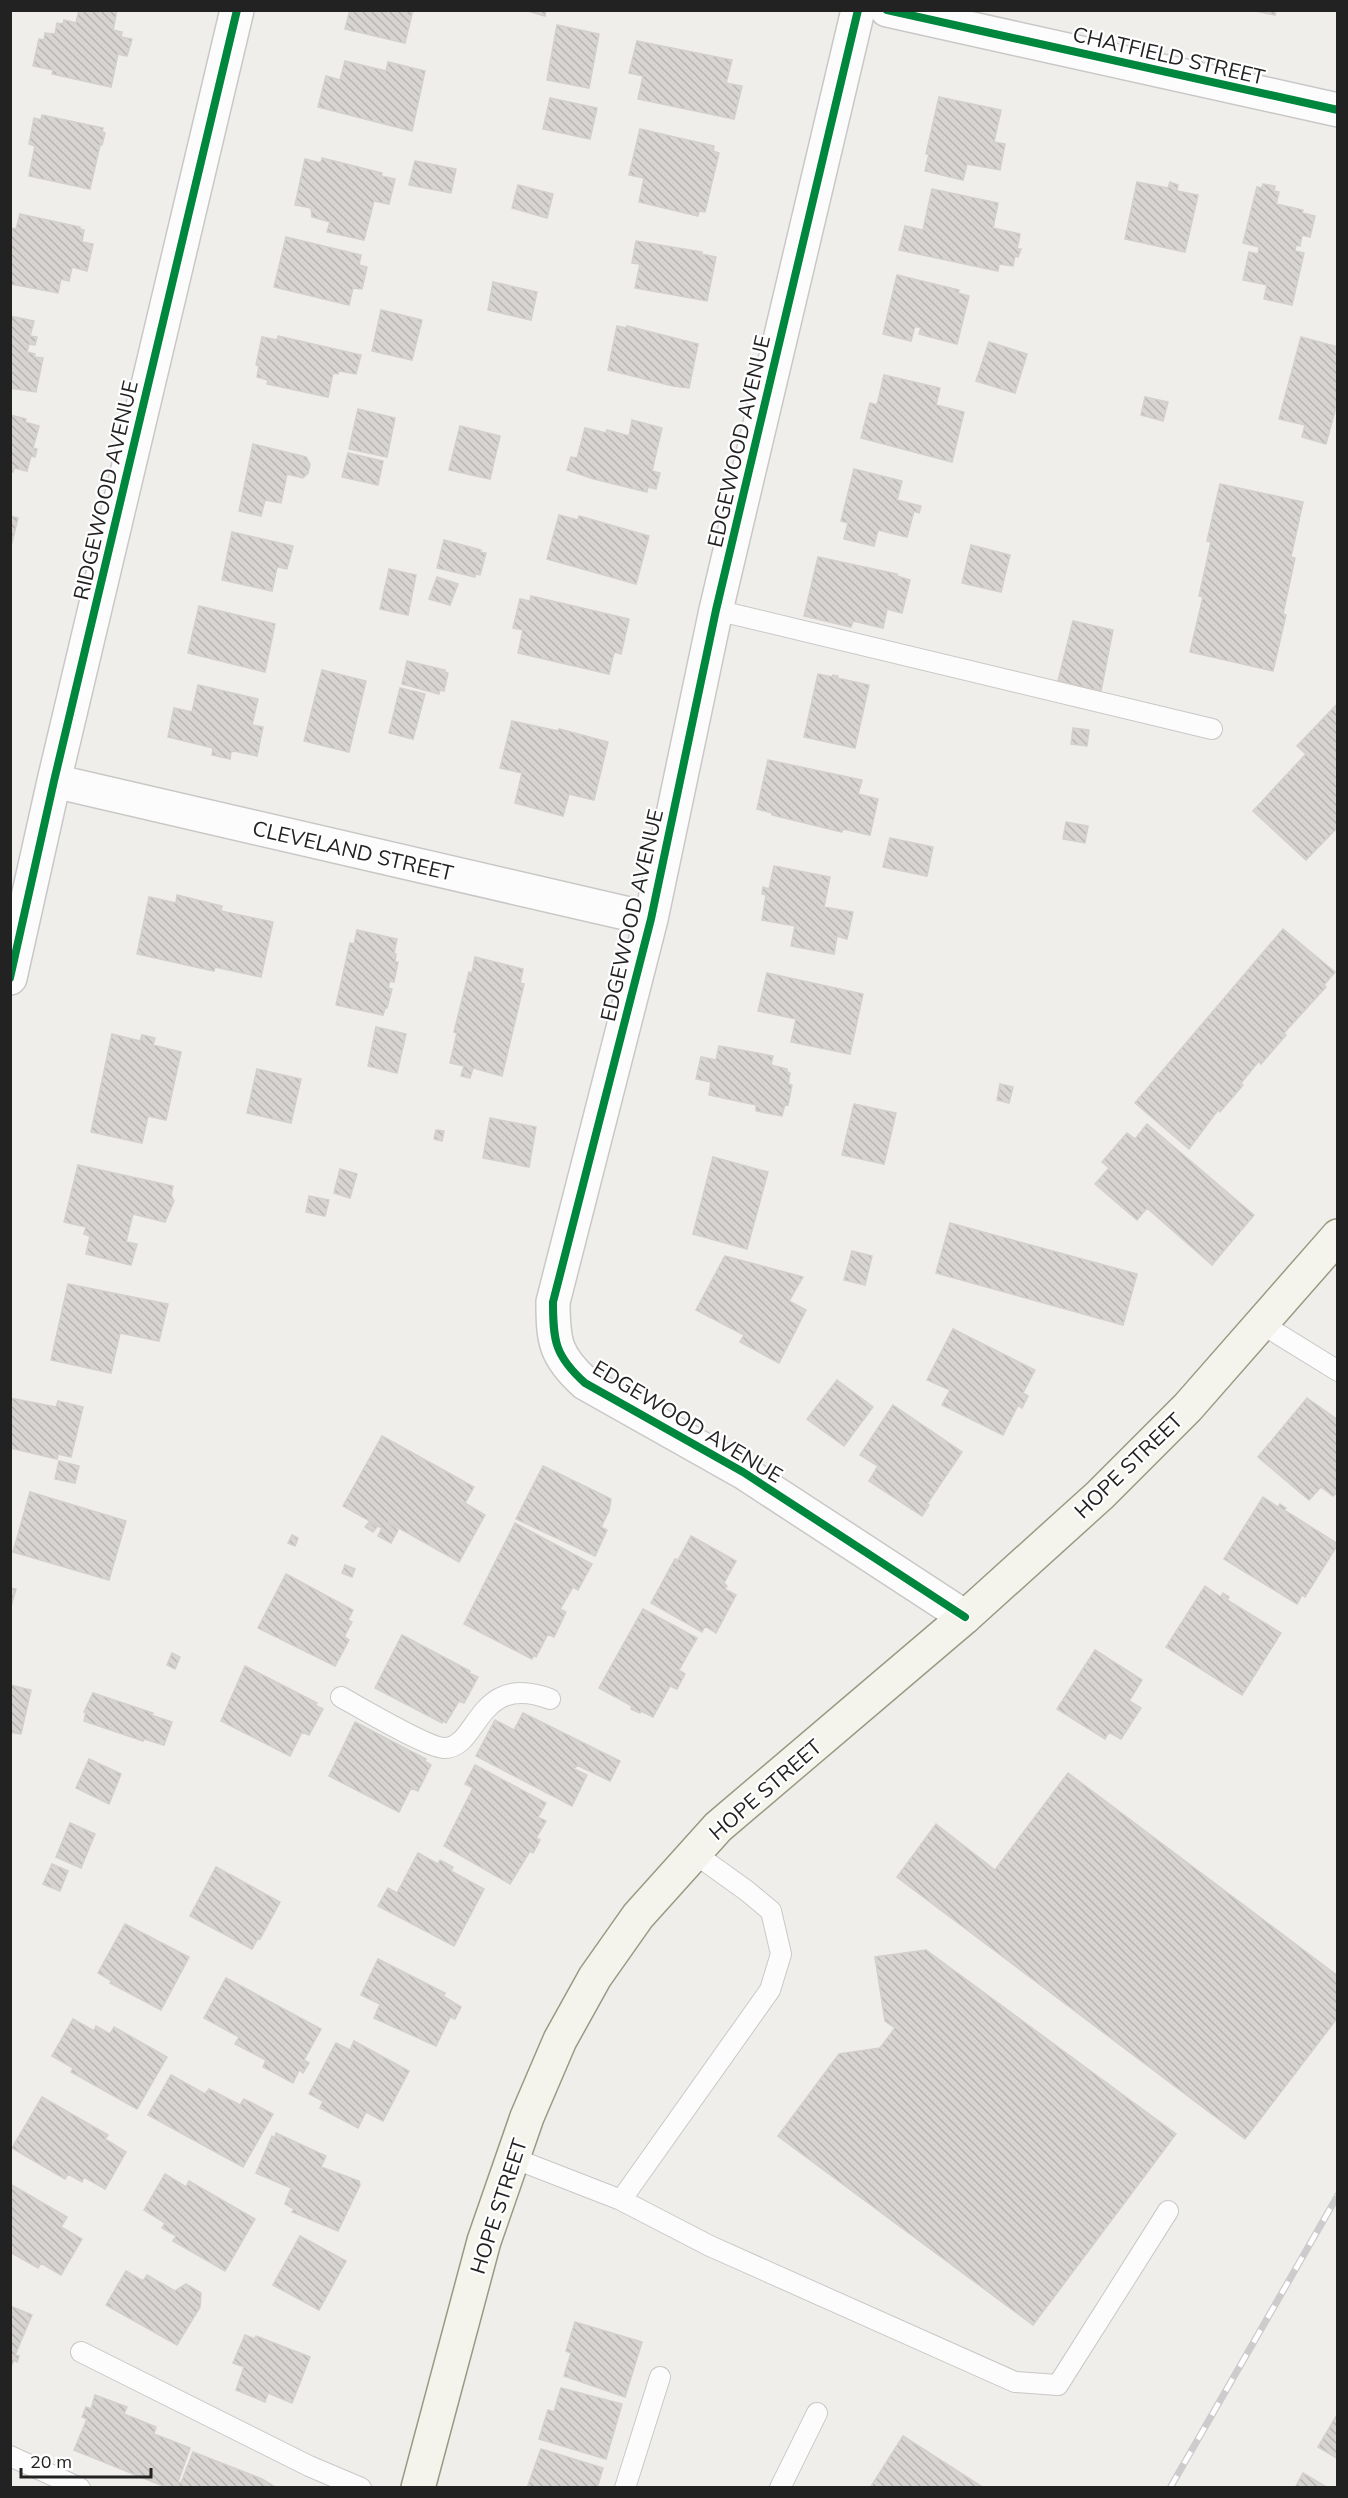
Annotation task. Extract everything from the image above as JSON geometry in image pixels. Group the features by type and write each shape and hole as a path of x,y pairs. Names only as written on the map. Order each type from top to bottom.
{"main road":[{"name":"HOPE STREET","path":"418,2487 484,2241 527,2117 560,2040 595,1977 638,1916 718,1827 965,1617 1100,1495 1188,1407 1338,1236"}],"street":[{"name":"RIDGEWOOD AVENUE","path":"10,978 54,781 237,10"},
{"name":"EDGEWOOD AVENUE","path":"858,10 716,610 651,919 553,1302 553,1326 557,1346 566,1365 585,1383 743,1472 965,1617"},
{"name":"CHATFIELD STREET","path":"887,10 1338,110"},
{"name":"CLEVELAND STREET","path":"54,781 651,919"}],"lane":[{"path":"716,610 1212,729"},
{"path":"1262,1324 1338,1371"},
{"path":"341,1697 421,1740 442,1748 453,1747 463,1740 480,1714 501,1697 527,1693 550,1699"},
{"path":"621,2200 770,1990 781,1953 771,1911 694,1853"},
{"path":"513,2158 621,2200 710,2246 1014,2382 1058,2385 1168,2211"},
{"path":"81,2352 309,2466 361,2487"},
{"path":"625,2487 660,2377"},
{"path":"780,2487 817,2413"},
{"path":"10,2456 80,2487"}],"building":[{"path":"79,10 117,10 113,30 122,32 121,37 132,39 127,56 118,54 111,87 52,74 53,70 33,66 39,39 44,40 45,33 55,34 57,23 63,24 64,20 76,23"},
{"path":"350,10 413,10 405,43 345,29"},
{"path":"524,10 546,10 545,16"},
{"path":"1250,10 1276,10 1275,15"},
{"path":"557,25 599,34 589,88 547,80"},
{"path":"637,41 732,60 726,83 742,86 734,119 638,99 643,76 629,73"},
{"path":"345,61 386,71 388,62 425,71 412,131 318,107 326,76 340,80"},
{"path":"939,97 1001,110 994,142 1005,144 1000,170 967,164 963,180 925,171 929,154 926,154"},
{"path":"550,98 597,108 590,139 543,129"},
{"path":"42,115 103,128 102,132 105,133 90,189 29,176 35,146 29,144 34,118 41,120"},
{"path":"640,129 714,146 713,151 719,153 705,212 699,211 698,216 639,202 644,178 629,175"},
{"path":"322,158 382,173 381,176 395,179 389,204 374,201 364,240 327,232 330,222 312,217 311,208 295,205 305,159 321,163"},
{"path":"415,161 456,169 451,193 409,185"},
{"path":"1137,182 1168,188 1170,182 1178,185 1177,191 1198,195 1185,252 1125,239"},
{"path":"1263,184 1275,186 1274,191 1279,192 1276,204 1303,210 1302,213 1315,216 1310,237 1302,235 1300,246 1296,245 1295,251 1304,253 1292,305 1264,299 1267,285 1243,280 1249,252 1258,254 1259,247 1243,243 1257,187 1262,188"},
{"path":"518,185 553,194 547,218 512,208"},
{"path":"932,189 998,203 993,228 1020,234 1017,249 1021,249 1018,257 1015,256 1013,266 999,264 998,271 899,250 905,226 923,230"},
{"path":"20,214 80,227 84,230 82,242 93,244 87,271 72,267 69,281 61,279 58,293 10,284 10,228 16,229"},
{"path":"286,237 361,255 359,265 367,267 362,289 353,288 349,305 274,287"},
{"path":"636,241 702,252 701,254 716,257 707,301 635,288 640,264 632,263"},
{"path":"897,275 959,290 958,293 969,296 957,344 919,334 921,328 915,326 911,341 883,334"},
{"path":"493,282 537,292 531,320 488,310"},
{"path":"381,310 422,320 412,360 372,351"},
{"path":"10,316 34,321 30,336 37,337 35,345 29,344 27,352 35,354 34,357 43,358 36,392 10,388"},
{"path":"617,326 626,328 627,326 698,344 689,388 608,370"},
{"path":"278,336 361,355 356,374 339,371 338,374 333,373 328,397 267,384 268,380 257,377 259,366 256,365 262,337 277,340"},
{"path":"1301,337 1338,347 1338,408 1336,407 1326,444 1302,437 1305,425 1279,419"},
{"path":"989,342 1027,354 1015,393 976,381"},
{"path":"884,375 940,388 936,405 964,412 952,462 861,438 870,403 877,405"},
{"path":"1145,397 1168,402 1163,421 1141,415"},
{"path":"358,409 395,418 387,457 349,449"},
{"path":"10,415 26,419 25,422 39,426 33,448 37,449 35,457 31,456 27,471 14,468 13,472 10,471"},
{"path":"632,420 662,428 652,471 660,473 656,489 648,487 647,492 567,470 571,457 577,458 585,428 606,433 607,430 629,436"},
{"path":"460,426 500,436 490,479 449,470"},
{"path":"253,444 306,457 310,464 308,473 303,478 287,474 281,503 265,500 261,516 239,511"},
{"path":"348,453 383,461 378,485 342,477"},
{"path":"854,469 902,481 897,500 921,506 919,513 914,511 907,537 878,530 874,546 844,539 848,523 841,521"},
{"path":"1220,484 1303,502 1291,557 1295,558 1283,614 1286,615 1273,671 1190,652 1203,597 1199,596 1211,542 1207,541"},
{"path":"559,515 578,520 579,516 649,536 636,584 547,559"},
{"path":"10,516 18,518 10,550"},
{"path":"232,532 293,546 287,569 277,567 272,591 222,580"},
{"path":"444,540 486,553 480,575 475,574 475,577 437,568"},
{"path":"971,545 1010,555 1001,592 962,583"},
{"path":"818,557 897,574 897,576 910,580 902,613 887,609 883,628 853,621 851,627 804,616"},
{"path":"389,569 416,575 408,615 380,609"},
{"path":"437,577 458,584 450,605 429,599"},
{"path":"531,596 629,619 621,654 614,652 609,674 518,653 523,630 513,628 520,599 530,601"},
{"path":"199,606 275,624 265,672 188,653"},
{"path":"1073,621 1113,630 1101,691 1058,681"},
{"path":"407,661 445,670 448,673 444,691 440,690 439,694 402,684"},
{"path":"322,670 366,681 349,752 304,741"},
{"path":"818,674 838,676 837,678 869,685 855,748 804,737"},
{"path":"198,685 258,699 252,725 263,727 257,756 234,751 231,752 230,759 212,755 213,748 168,737 174,708 192,712"},
{"path":"400,688 425,694 413,739 389,733"},
{"path":"1338,703 1338,827 1306,860 1253,811 1306,754 1297,746"},
{"path":"512,721 558,731 559,729 608,742 594,800 569,794 563,816 515,803 522,773 500,768"},
{"path":"1073,728 1089,730 1087,746 1071,744"},
{"path":"768,760 862,780 858,794 878,799 870,835 843,829 842,832 772,815 772,813 757,809"},
{"path":"1066,822 1088,826 1085,843 1063,839"},
{"path":"890,838 933,847 927,876 883,867"},
{"path":"774,866 830,877 824,907 853,912 847,939 837,936 834,954 791,946 795,926 762,920 766,895 762,894 763,887 769,889"},
{"path":"177,895 222,906 221,911 273,922 261,977 215,967 214,971 137,954 149,897 176,903"},
{"path":"1283,929 1335,972 1324,985 1326,987 1284,1033 1286,1035 1261,1064 1259,1061 1241,1083 1243,1085 1220,1112 1218,1110 1189,1149 1135,1103"},
{"path":"357,930 397,939 394,953 396,954 395,962 398,962 394,982 390,981 388,988 392,989 383,1015 336,1005 350,943 354,944"},
{"path":"475,957 523,969 520,983 524,984 502,1076 473,1068 470,1078 461,1076 464,1066 450,1063 457,1033 454,1032"},
{"path":"767,973 863,994 850,1054 791,1042 796,1019 758,1011"},
{"path":"376,1027 406,1034 397,1073 368,1066"},
{"path":"112,1034 140,1041 142,1035 155,1038 153,1045 181,1052 166,1120 148,1116 142,1143 91,1132"},
{"path":"719,1046 773,1056 771,1065 787,1069 790,1073 788,1084 792,1085 788,1105 785,1104 782,1116 756,1111 756,1105 709,1095 711,1082 696,1079 701,1057 716,1060"},
{"path":"257,1069 301,1079 291,1123 247,1113"},
{"path":"1000,1084 1013,1087 1009,1103 997,1100"},
{"path":"854,1104 896,1113 884,1164 842,1155"},
{"path":"490,1118 536,1127 529,1167 483,1158"},
{"path":"1147,1124 1254,1215 1212,1265 1147,1208 1137,1220 1095,1184 1109,1168 1102,1162 1127,1133 1135,1139"},
{"path":"436,1130 444,1131 442,1141 434,1139"},
{"path":"713,1157 768,1172 747,1249 693,1234"},
{"path":"78,1165 173,1186 171,1195 174,1201 165,1222 133,1214 126,1242 137,1244 131,1265 86,1254 90,1236 84,1234 86,1227 64,1222"},
{"path":"340,1169 357,1174 350,1198 334,1193"},
{"path":"309,1196 329,1200 325,1216 306,1212"},
{"path":"950,1223 1137,1274 1123,1325 936,1273"},
{"path":"852,1251 872,1256 865,1285 844,1280"},
{"path":"725,1256 803,1277 789,1301 806,1310 779,1363 740,1342 744,1335 696,1310"},
{"path":"68,1284 168,1304 159,1341 120,1333 111,1373 51,1360"},
{"path":"953,1329 1035,1370 1023,1393 1028,1396 1022,1408 1018,1405 1003,1435 942,1405 950,1390 927,1380"},
{"path":"837,1380 873,1407 844,1446 807,1419"},
{"path":"10,1398 56,1407 58,1401 83,1407 71,1457 58,1454 57,1459 10,1448"},
{"path":"1307,1398 1338,1420 1338,1492 1333,1496 1321,1487 1309,1500 1258,1457"},
{"path":"893,1405 962,1452 927,1504 929,1505 922,1516 869,1481 878,1466 860,1455"},
{"path":"382,1436 474,1487 465,1503 485,1515 459,1562 388,1522 398,1530 391,1543 378,1536 382,1528 343,1506"},
{"path":"59,1461 79,1466 75,1483 55,1479"},
{"path":"543,1466 611,1499 609,1511 601,1527 607,1530 595,1556 516,1519"},
{"path":"30,1492 126,1521 109,1580 13,1552"},
{"path":"1263,1497 1278,1507 1280,1504 1286,1508 1284,1510 1338,1544 1305,1597 1302,1595 1297,1604 1224,1559"},
{"path":"369,1522 377,1527 373,1532 365,1527"},
{"path":"515,1523 592,1564 578,1590 573,1587 560,1609 566,1612 554,1637 548,1634 536,1657 534,1655 532,1659 464,1624"},
{"path":"292,1535 298,1538 295,1546 288,1543"},
{"path":"691,1536 736,1561 724,1583 727,1586 725,1589 736,1595 716,1633 705,1626 702,1632 651,1603 675,1559 678,1560"},
{"path":"345,1565 355,1569 352,1577 342,1573"},
{"path":"286,1574 353,1610 348,1620 352,1622 344,1637 349,1640 335,1666 258,1628"},
{"path":"1205,1586 1221,1597 1223,1593 1229,1597 1227,1600 1281,1633 1242,1695 1166,1647"},
{"path":"10,1588 16,1589 10,1610"},
{"path":"643,1609 697,1638 679,1670 685,1674 677,1689 670,1686 653,1717 631,1709 632,1706 599,1688"},
{"path":"402,1635 478,1677 464,1703 459,1701 446,1723 375,1688"},
{"path":"1095,1650 1142,1680 1129,1701 1141,1708 1121,1739 1109,1732 1105,1739 1057,1709"},
{"path":"172,1653 180,1657 175,1669 167,1665"},
{"path":"245,1666 317,1703 315,1705 323,1709 309,1735 302,1732 290,1756 221,1721"},
{"path":"10,1685 31,1690 21,1734 10,1732"},
{"path":"93,1693 153,1713 151,1715 172,1722 164,1745 144,1739 143,1741 84,1721 86,1712 84,1712"},
{"path":"523,1713 620,1761 610,1781 577,1765 574,1769 587,1775 572,1806 476,1756 495,1720 514,1730"},
{"path":"355,1722 426,1759 425,1761 431,1765 418,1791 411,1788 399,1812 329,1776"},
{"path":"89,1759 121,1774 109,1804 76,1788"},
{"path":"475,1765 546,1803 538,1817 546,1821 536,1838 540,1840 533,1853 530,1851 510,1884 444,1846 473,1788 465,1784"},
{"path":"1068,1773 1338,1976 1338,2017 1245,2139 897,1877 936,1824 995,1870"},
{"path":"70,1823 95,1834 81,1868 56,1857"},
{"path":"418,1853 438,1864 440,1860 453,1867 451,1871 484,1889 454,1946 378,1906 388,1888 397,1893"},
{"path":"52,1864 68,1871 60,1891 43,1884"},
{"path":"216,1867 280,1902 252,1949 190,1916"},
{"path":"125,1924 189,1957 161,2010 110,1983 112,1981 98,1973"},
{"path":"926,1950 1176,2134 1033,2325 778,2136 839,2054 880,2048 895,2028 885,2021 875,1957"},
{"path":"378,1959 445,1993 443,1996 461,2007 455,2019 450,2017 436,2046 374,2018 380,2004 361,1995"},
{"path":"226,1978 321,2029 304,2060 309,2063 303,2073 299,2070 293,2083 263,2067 266,2060 235,2044 239,2037 204,2018"},
{"path":"73,2019 94,2031 96,2026 110,2034 114,2027 167,2057 137,2109 71,2072 73,2068 52,2056"},
{"path":"354,2041 409,2071 383,2121 366,2112 358,2128 320,2108 323,2101 309,2094 336,2043 350,2050"},
{"path":"171,2075 205,2094 209,2089 240,2105 244,2099 273,2114 243,2167 148,2115"},
{"path":"42,2097 108,2135 105,2139 126,2152 105,2189 84,2177 82,2182 68,2174 65,2179 12,2148"},
{"path":"276,2133 326,2156 321,2167 359,2181 360,2185 338,2231 292,2212 294,2209 285,2204 291,2188 256,2173 272,2136 275,2138"},
{"path":"165,2174 186,2187 189,2181 255,2219 225,2271 173,2241 176,2236 162,2228 165,2223 144,2210"},
{"path":"10,2184 67,2217 61,2227 82,2239 61,2275 41,2263 38,2268 10,2252"},
{"path":"300,2236 346,2261 319,2310 273,2285"},
{"path":"126,2271 143,2281 147,2275 175,2291 186,2284 201,2293 200,2307 177,2345 106,2305"},
{"path":"10,2306 32,2315 15,2355 19,2356 17,2362 14,2360 10,2369"},
{"path":"575,2322 642,2342 625,2397 564,2376 571,2353 566,2351"},
{"path":"245,2335 255,2339 256,2336 310,2357 292,2403 268,2393 265,2402 236,2390 244,2367 233,2363"},
{"path":"561,2388 622,2404 606,2459 539,2439 548,2410 554,2412"},
{"path":"95,2395 127,2407 124,2414 156,2427 154,2434 190,2448 178,2482 181,2483 193,2452 262,2479 277,2488 168,2488 74,2450 87,2419 82,2417 86,2407 91,2409"},
{"path":"1338,2413 1338,2459 1318,2447"},
{"path":"903,2436 984,2488 870,2488"},
{"path":"541,2449 603,2468 597,2488 527,2488"},
{"path":"1303,2473 1328,2488 1295,2488"}],"railway":[{"path":"1170,2488 1338,2195"}],"cycle path":[{"path":"10,978 54,781 237,10"},
{"path":"858,10 716,610 651,919 553,1302 554,1327 555,1338 562,1356 585,1383 743,1472 965,1617"},
{"path":"887,10 1338,110"}]}
